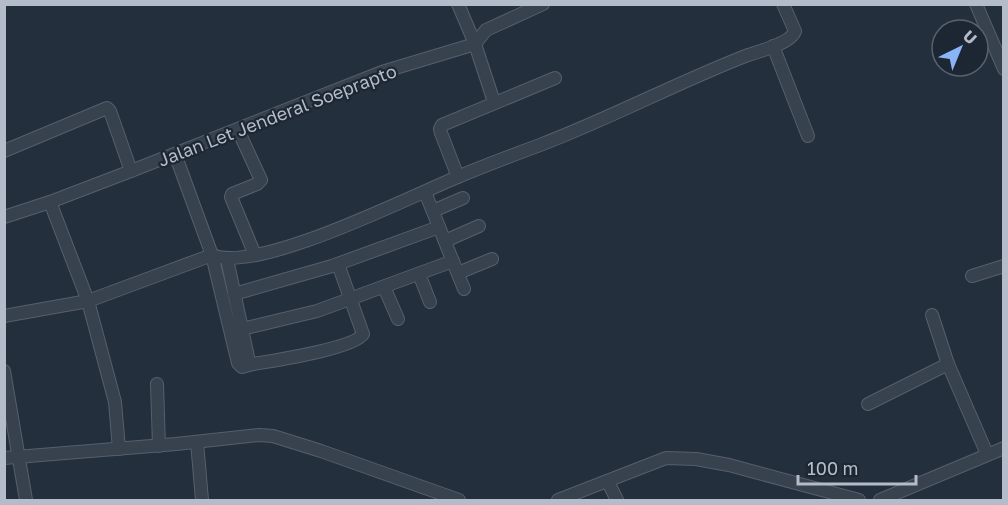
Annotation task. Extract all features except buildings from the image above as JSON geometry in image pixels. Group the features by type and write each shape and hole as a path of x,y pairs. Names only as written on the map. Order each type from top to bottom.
{"street":[{"path":"458,4 475,44 494,102"},
{"name":"Jalan Let Jenderal Soeprapto","path":"4,217 50,202 238,130 382,72 475,44 486,30 543,4"},
{"path":"4,316 88,301 212,255 226,259 255,255 307,240 389,209 458,177 594,124 734,60 789,40 795,33 783,4"},
{"path":"976,4 1004,69"},
{"path":"773,46 808,136"},
{"path":"458,177 440,127 446,122 555,78"},
{"path":"4,151 107,108 131,171"},
{"path":"238,130 261,180 258,184 232,194 231,197 255,255"},
{"path":"175,154 212,255 238,363 242,367 329,349 359,339 363,334 338,264"},
{"path":"425,192 464,289"},
{"path":"433,211 463,198"},
{"path":"50,202 88,301 115,402 119,449"},
{"path":"445,241 479,226"},
{"path":"234,294 338,264 439,227"},
{"path":"226,259 249,360 248,365"},
{"path":"242,329 317,311 419,274 492,259"},
{"path":"972,276 1004,266"},
{"path":"419,274 430,302"},
{"path":"384,287 398,318"},
{"path":"932,315 948,364 987,454"},
{"path":"868,404 948,364"},
{"path":"4,370 26,501"},
{"path":"157,384 159,446"},
{"path":"4,458 159,446 259,435 273,436 312,447 459,501"},
{"path":"197,442 202,501"},
{"path":"885,500 1004,448"},
{"path":"558,501 666,458 676,457 729,465 859,501"},
{"path":"608,482 617,501"}]}
